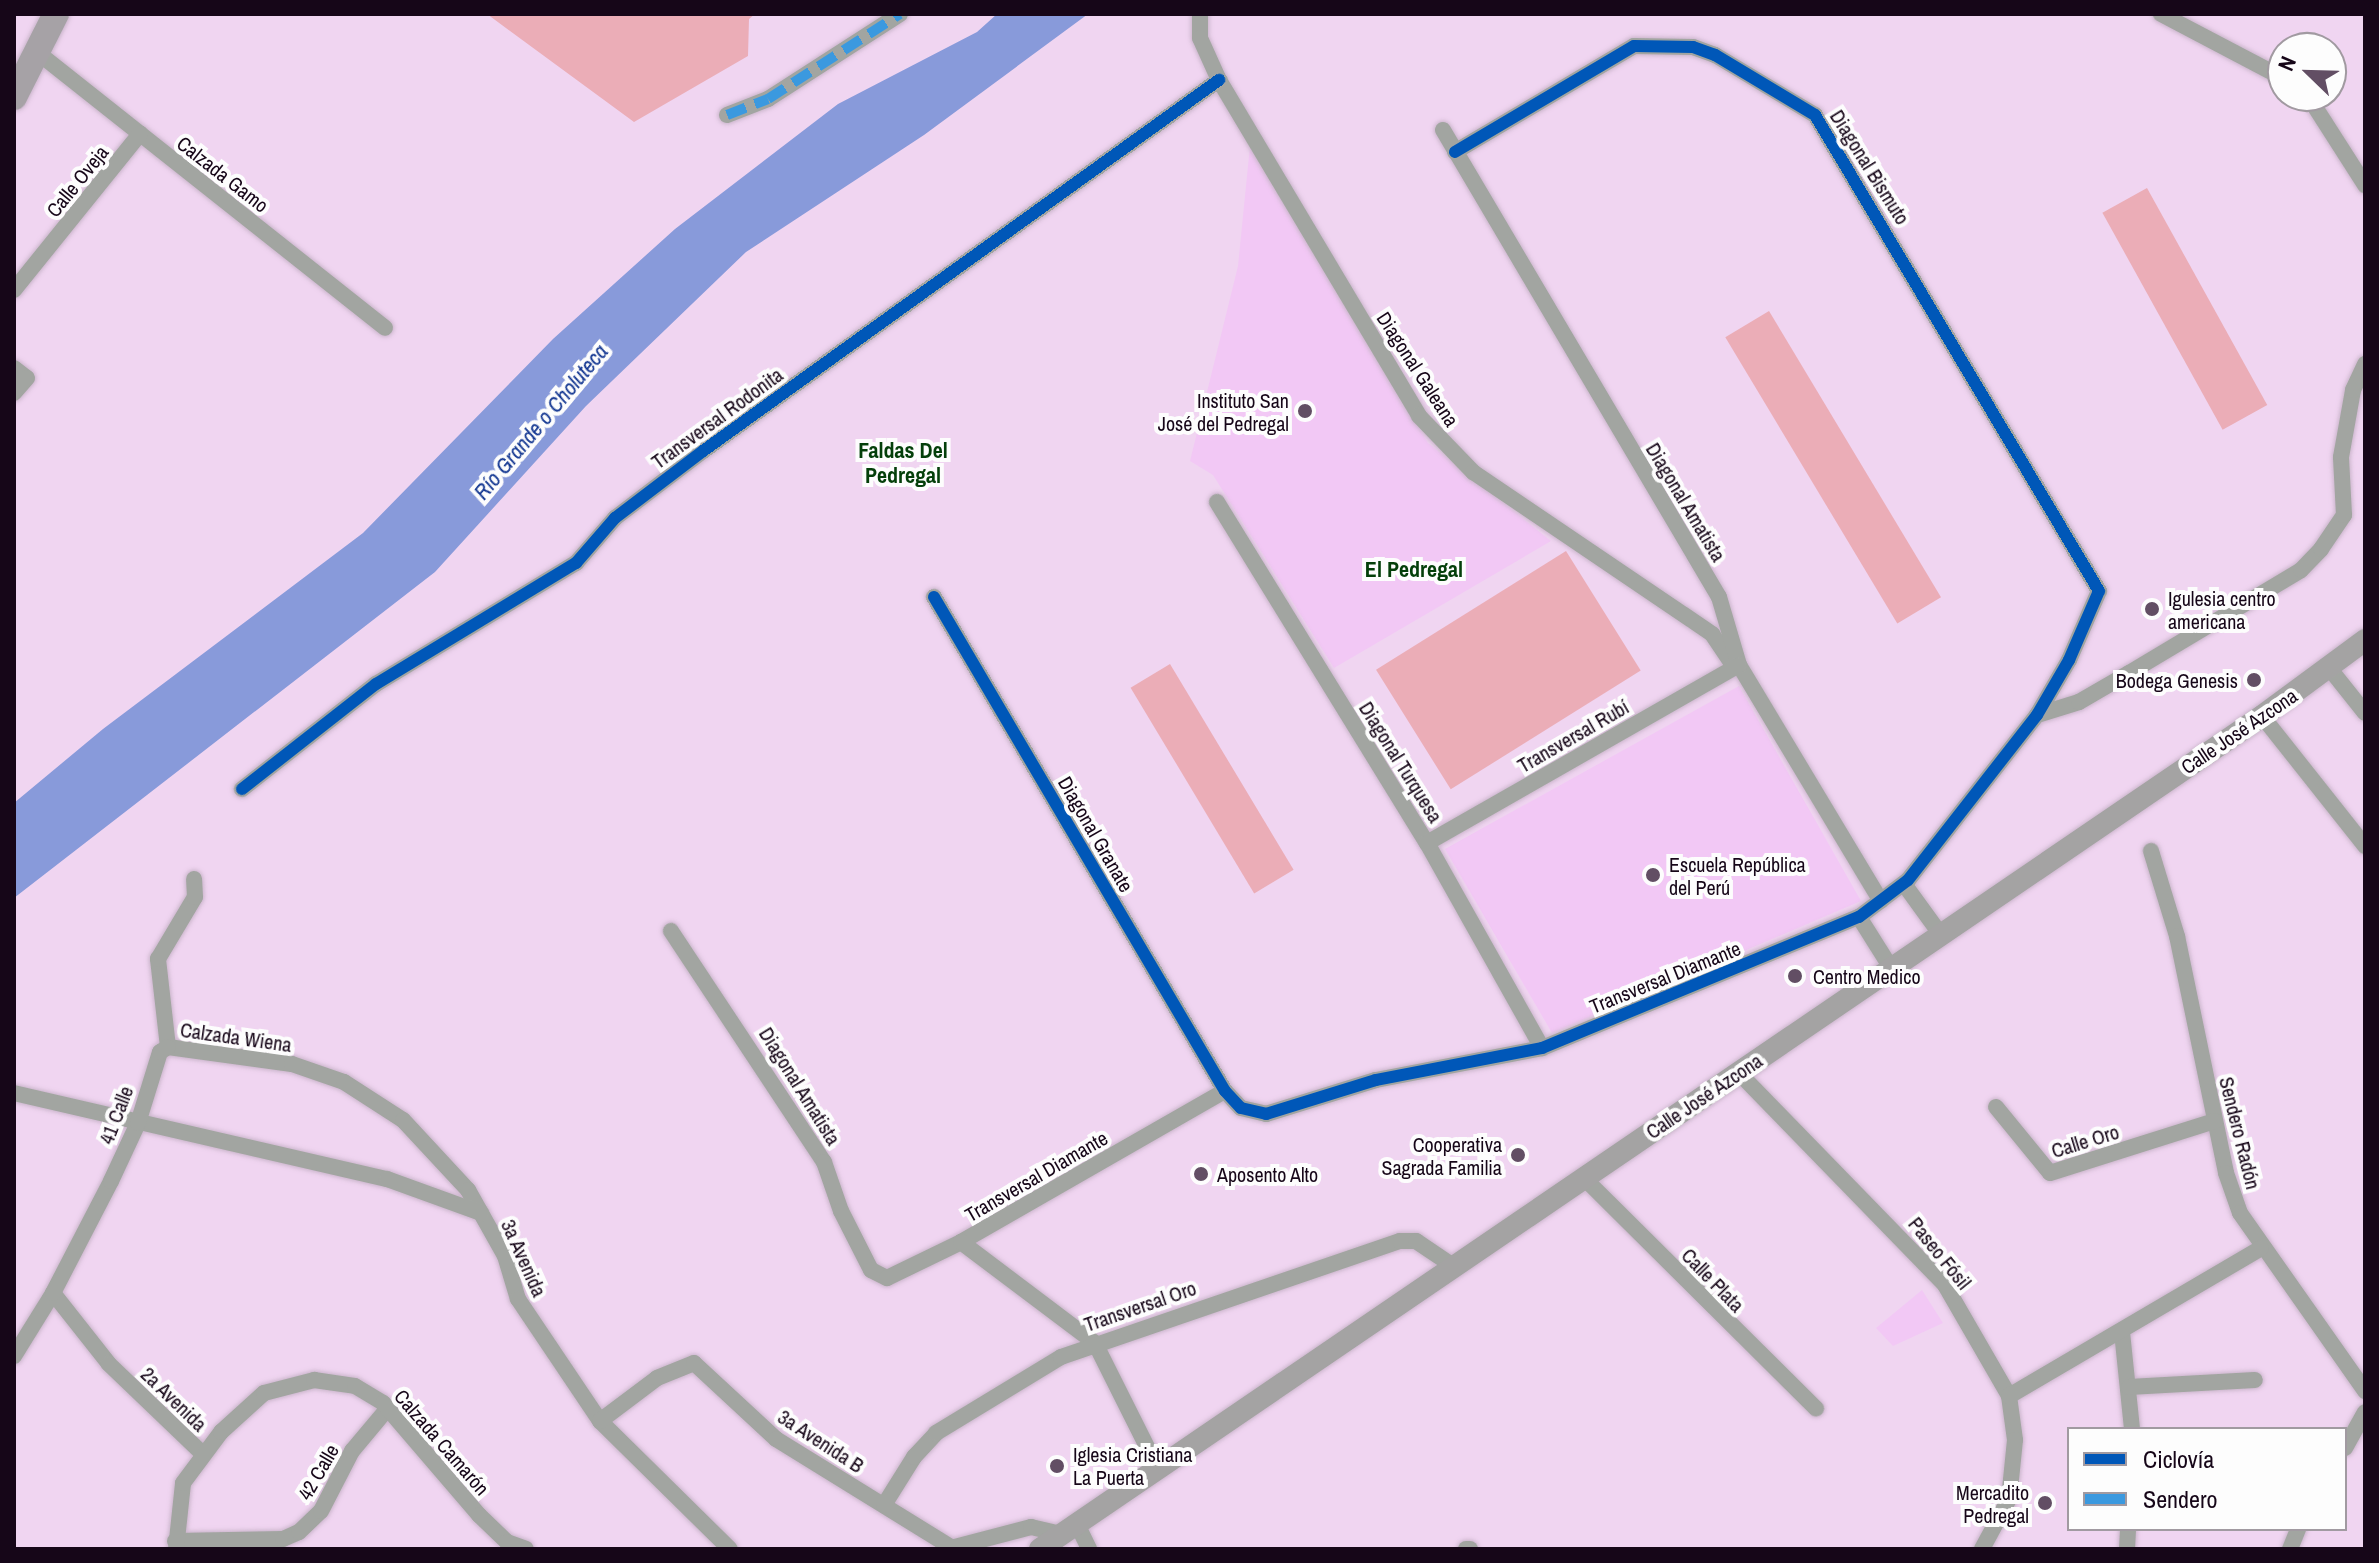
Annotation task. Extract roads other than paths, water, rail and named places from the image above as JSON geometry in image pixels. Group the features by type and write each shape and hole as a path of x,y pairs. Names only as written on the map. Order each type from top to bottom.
{"highway":[{"path":"14,97 56,14"}],"main road":[{"name":"Calle José Azcona","path":"1040,1549 2262,716 2330,669 2365,640"}],"street":[{"path":"727,115 768,99 900,14"},
{"path":"1200,14 1200,38 1219,80"},
{"path":"2161,14 2267,70"},
{"name":"Diagonal Bismuto","path":"1455,152 1634,46 1693,47 1777,88 1815,115 2099,591"},
{"name":"Calzada Gamo","path":"37,52 385,328"},
{"name":"Diagonal Galeana","path":"1219,80 1419,416 1448,450 1712,634 1737,667"},
{"name":"Transversal Rodonita","path":"242,789 376,684 576,563 615,518 692,459 1219,80"},
{"path":"2318,112 2365,185"},
{"name":"Diagonal Amatista","path":"1443,130 1719,597 1737,667 1881,901"},
{"name":"Calle Oveja","path":"14,290 140,134"},
{"path":"2037,715 2079,702 2301,570 2321,549 2344,515 2341,457 2353,390 2365,364"},
{"path":"14,393 20,373"},
{"name":"Diagonal Turquesa","path":"1217,502 1427,843 1542,1048"},
{"name":"Transversal Diamante","path":"961,1242 1225,1091 1241,1108 1266,1114 1376,1080 1542,1048 1859,917 1904,884 2037,715 2069,660 2099,591"},
{"name":"Diagonal Granate","path":"934,597 1225,1091"},
{"name":"Transversal Rubí","path":"1427,843 1737,667"},
{"path":"2330,669 2365,713"},
{"path":"2262,716 2365,846"},
{"name":"Sendero Radón","path":"2151,851 2177,936 2215,1121 2240,1213 2261,1248 2365,1391"},
{"path":"168,1047 158,959 195,897 194,879"},
{"path":"1904,884 1941,935"},
{"path":"1859,917 1891,968"},
{"name":"Diagonal Amatista","path":"671,931 824,1162 841,1211 871,1270 896,1276 961,1242"},
{"name":"41 Calle","path":"15,1351 53,1293 138,1123 160,1052 168,1047"},
{"name":"Calzada Wiena","path":"168,1047 292,1064 344,1082 403,1120 468,1190 481,1213"},
{"name":"Paseo Fósil","path":"1739,1073 1945,1285 2009,1396 2015,1440 2009,1499 1997,1529 1982,1549"},
{"name":"3a Avenida","path":"14,1093 387,1179 481,1213 505,1256 518,1299 600,1421 730,1549"},
{"name":"Calle Oro","path":"1996,1107 2050,1173 2215,1121"},
{"name":"Calle Plata","path":"1584,1178 1816,1408"},
{"name":"Transversal Oro","path":"884,1505 914,1457 936,1433 1061,1357 1400,1241 1416,1241 1453,1266"},
{"path":"961,1242 1095,1343 1157,1467"},
{"path":"2009,1396 2261,1248"},
{"name":"2a Avenida","path":"53,1293 109,1364 203,1454 183,1483 176,1545"},
{"path":"2122,1332 2132,1427"},
{"name":"3a Avenida B","path":"600,1421 657,1378 694,1363 776,1439 949,1548"},
{"path":"2129,1387 2255,1380"},
{"name":"Calzada Camarón","path":"203,1454 241,1411 264,1393 287,1384 334,1381 370,1393 388,1408 479,1515 507,1542 526,1549"},
{"name":"42 Calle","path":"176,1545 283,1539 299,1532 321,1511 352,1451 388,1408"},
{"path":"2347,1445 2363,1421"},
{"path":"949,1548 1031,1527 1069,1529 1089,1549"},
{"path":"1996,1549 1997,1529"}],"water":[{"name":"Río Grande o Choluteca","path":"997,14 1088,14 924,135 746,252 586,406 435,572 14,898 14,803 103,729 363,533 553,339 675,229 838,104 977,32"}],"place":[{"name":"Instituto San José del Pedregal","path":"1305,411"},
{"name":"Igulesia centro americana","path":"2152,609"},
{"name":"Bodega Genesis","path":"2254,680"},
{"name":"Escuela República del Perú","path":"1653,875"},
{"name":"Centro Medico","path":"1795,976"},
{"name":"Cooperativa Sagrada Familia","path":"1518,1155"},
{"name":"Aposento Alto","path":"1201,1174"},
{"name":"Iglesia Cristiana La Puerta","path":"1057,1466"},
{"name":"Mercadito Pedregal","path":"2045,1503"}],"district":[{"name":"Faldas Del Pedregal","path":"903,462"},
{"name":"El Pedregal","path":"1414,570"}]}
